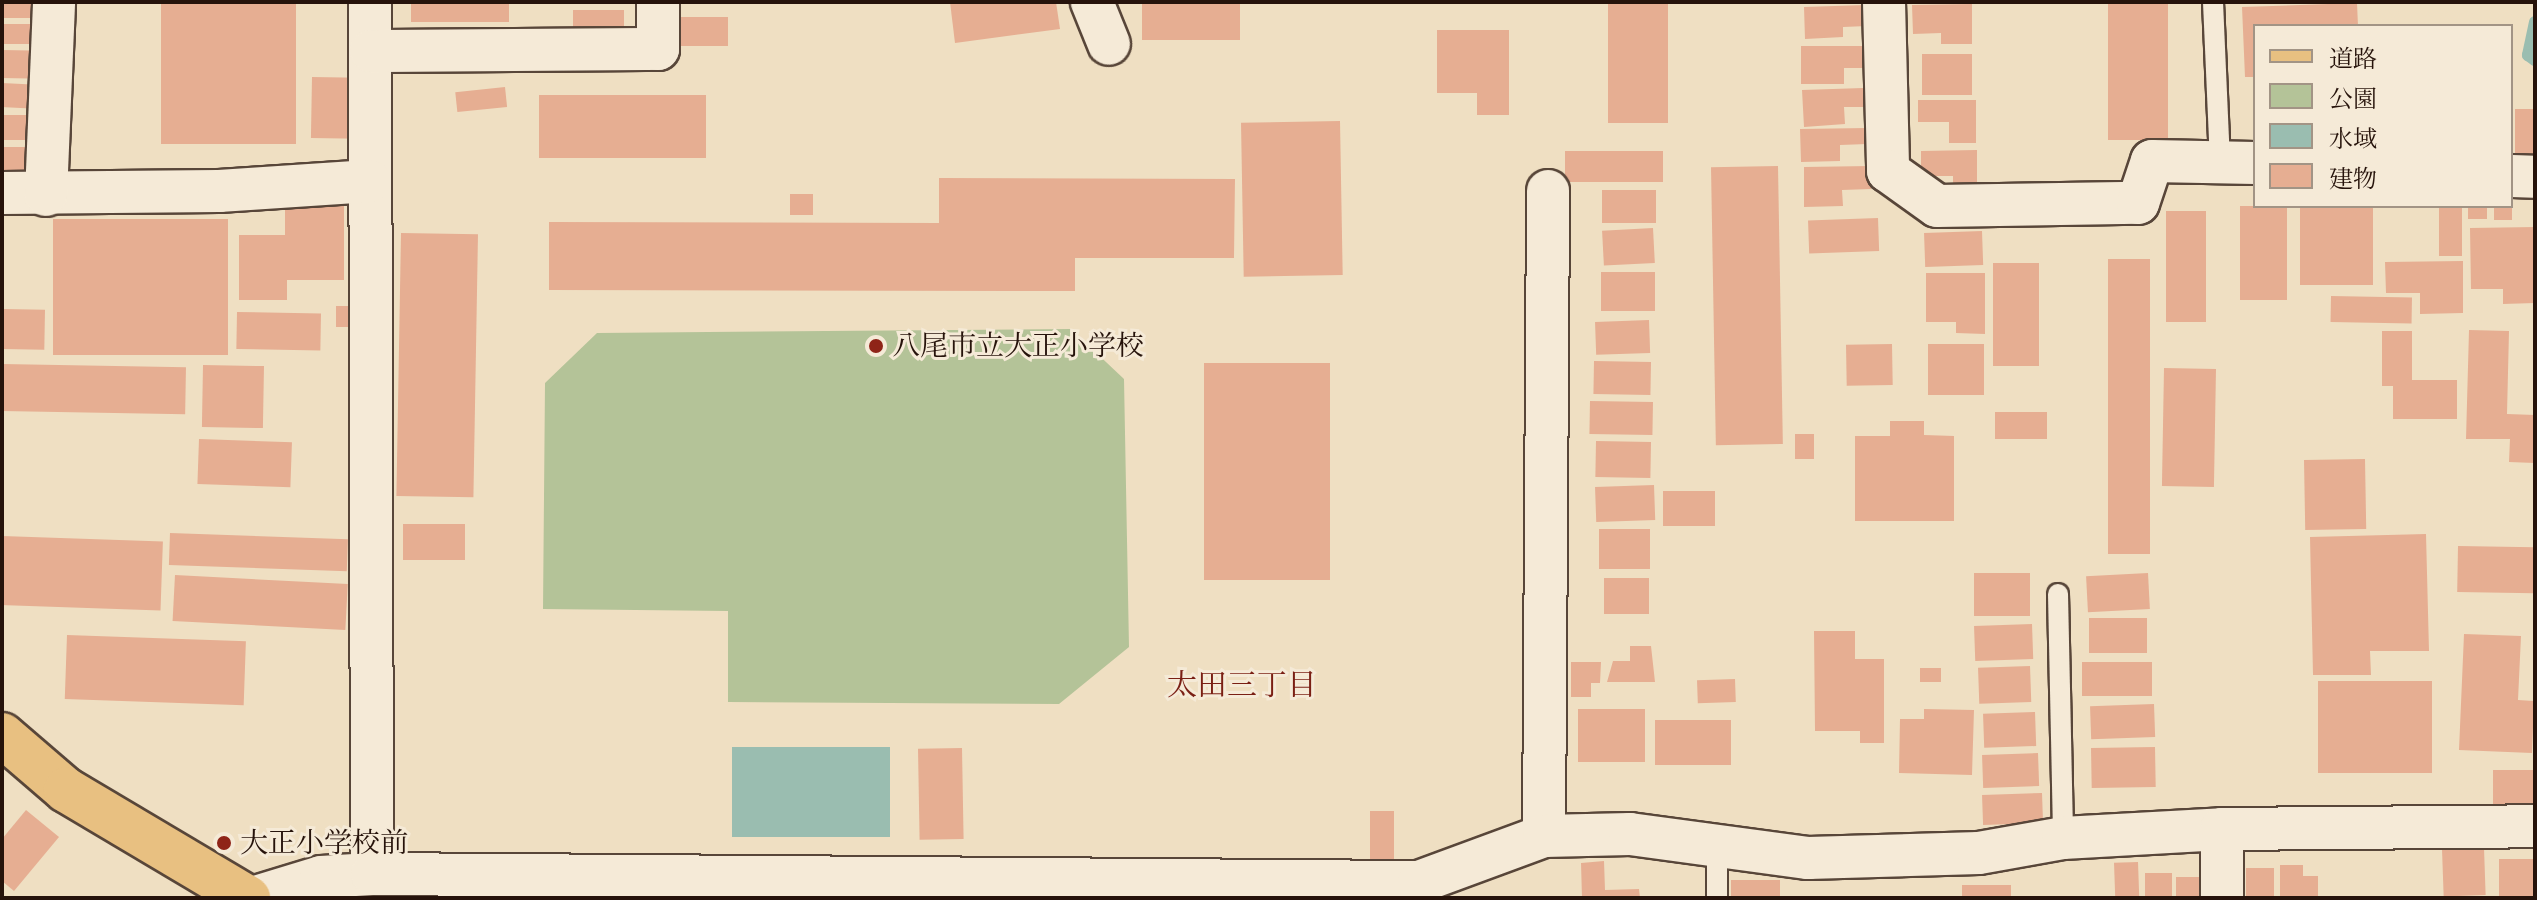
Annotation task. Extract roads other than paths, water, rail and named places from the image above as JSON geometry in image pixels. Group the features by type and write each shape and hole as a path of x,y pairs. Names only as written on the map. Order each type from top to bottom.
{"main road":[{"path":"2,735 66,790 250,898"}],"street":[{"path":"46,195 54,2"},
{"path":"370,2 372,874"},
{"path":"371,51 658,49 658,2"},
{"path":"1092,2 1109,44"},
{"path":"1884,2 1888,171 1937,206 2138,203 2152,161 2238,162"},
{"path":"2513,176 2535,177"},
{"path":"2,193 46,195 370,181"},
{"path":"1544,836 1548,191"},
{"path":"250,898 321,877 372,874 1201,888 1419,882 1544,836 1630,834 1808,858 1979,853 2063,838 2222,829 2535,826"},
{"path":"2222,829 2222,898"}],"lane":[{"path":"2213,2 2238,162"},
{"path":"2058,594 2063,838"},
{"path":"1717,844 1717,898"}],"water":[{"path":"732,747 890,747 890,837 732,837"}],"waterway":[{"path":"2535,22 2528,55 2535,60"}],"place":[{"name":"八尾市立大正小学校","path":"876,346"},
{"name":"大正小学校前","path":"224,843"}],"district":[{"name":"太田三丁目","path":"1242,686"}]}
